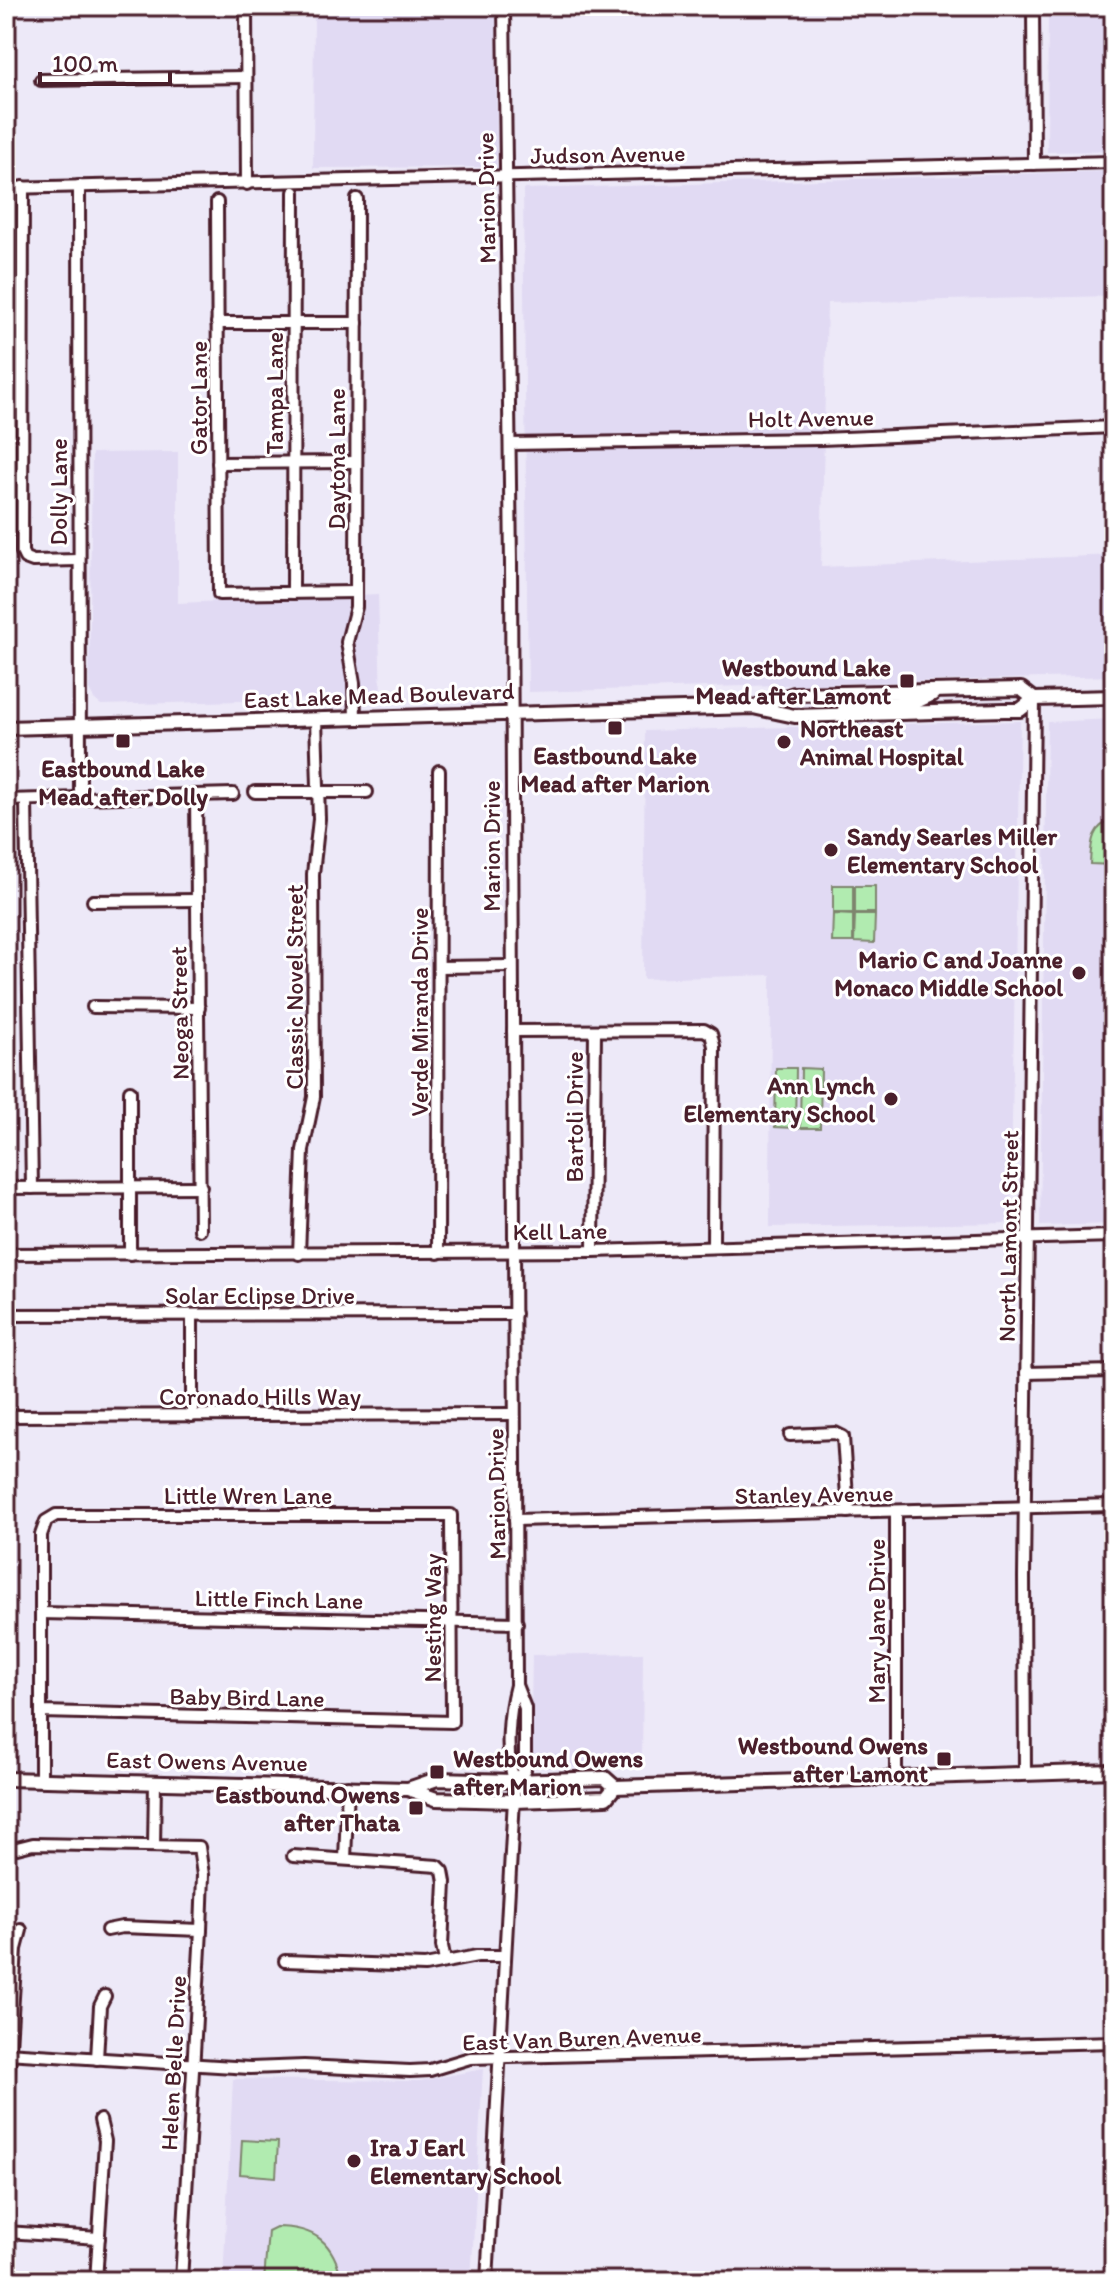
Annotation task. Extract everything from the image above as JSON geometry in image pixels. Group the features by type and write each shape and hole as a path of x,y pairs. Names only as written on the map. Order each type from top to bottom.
{"main road":[{"name":"East Lake Mead Boulevard","path":"753,707 794,694 1021,689 1034,699"},
{"path":"842,714 846,706 916,702 939,691"},
{"name":"East Lake Mead Boulevard","path":"6,728 753,707 795,716 1020,710 1034,699 1114,697"},
{"name":"East Owens Avenue","path":"408,1789 437,1779 515,1781 605,1778 615,1787 1114,1771"},
{"name":"East Owens Avenue","path":"6,1779 348,1786 408,1789 436,1799 514,1801 606,1798 615,1787"}],"street":[{"path":"246,6 247,184"},
{"name":"Marion Drive","path":"487,2281 515,1781 510,1770 510,1706 516,1685 517,1623 510,444 504,6"},
{"path":"1033,6 1034,164"},
{"path":"41,80 246,77"},
{"name":"Judson Avenue","path":"6,188 1114,162"},
{"name":"Dolly Lane","path":"79,186 80,797"},
{"path":"23,187 22,552 25,558 33,561 78,560"},
{"name":"Tampa Lane","path":"293,593 294,192"},
{"name":"Daytona Lane","path":"355,717 354,683 347,642 356,607 357,199"},
{"name":"Gator Lane","path":"217,202 219,594 293,593"},
{"path":"217,323 357,323"},
{"name":"Holt Avenue","path":"510,444 814,439 1114,427"},
{"path":"218,463 356,462"},
{"path":"293,593 356,592"},
{"name":"North Lamont Street","path":"1025,1774 1024,1507 1034,699"},
{"name":"Classic Novel Street","path":"299,1254 303,1150 314,1097 313,889 319,819 316,719"},
{"name":"Verde Miranda Drive","path":"438,1253 439,771"},
{"path":"255,792 367,792"},
{"path":"6,800 233,794"},
{"name":"Neoga Street","path":"196,795 200,1230"},
{"path":"26,800 32,1188"},
{"path":"93,901 197,900"},
{"path":"439,967 512,966"},
{"path":"93,1007 199,1008"},
{"path":"513,1031 704,1030 711,1034 714,1046 713,1247"},
{"name":"Bartoli Drive","path":"593,1251 595,1031"},
{"path":"130,1091 130,1254"},
{"path":"6,1188 201,1187"},
{"name":"Kell Lane","path":"6,1254 593,1251 1114,1236"},
{"name":"Solar Eclipse Drive","path":"6,1315 515,1314"},
{"path":"192,1315 192,1416"},
{"path":"1026,1373 1114,1371"},
{"name":"Coronado Hills Way","path":"6,1416 514,1414"},
{"path":"790,1435 835,1433 843,1437 848,1512"},
{"name":"Stanley Avenue","path":"515,1520 1114,1505"},
{"name":"Mary Jane Drive","path":"896,1512 896,1778"},
{"name":"Little Wren Lane","path":"41,1613 41,1535 46,1521 56,1515 451,1515"},
{"name":"Nesting Way","path":"451,1515 452,1722"},
{"path":"41,1613 41,1779"},
{"name":"Little Finch Lane","path":"41,1613 517,1623"},
{"name":"Baby Bird Lane","path":"42,1712 452,1722"},
{"path":"17,1848 33,1844 154,1846 155,1782"},
{"path":"345,1859 348,1786"},
{"name":"Helen Belle Drive","path":"154,1846 199,1847 203,1875 181,2281"},
{"path":"293,1856 438,1866 443,1871 442,1946 445,1961"},
{"path":"107,1930 122,1927 201,1930"},
{"path":"6,2110 16,1949 21,1930"},
{"path":"285,1961 425,1966 477,1956 505,1956"},
{"path":"97,2059 100,2006 105,1996"},
{"name":"East Van Buren Avenue","path":"8,2054 193,2065 430,2070 470,2058 1114,2042"},
{"path":"96,2281 105,2141 100,2120"},
{"path":"6,2232 99,2238"}],"shaded area":[{"path":"314,6 496,6 497,167 313,168"},
{"path":"1048,6 1114,6 1114,151 1047,152"},
{"path":"1114,171 1114,296 827,303 821,567 1114,555 1114,676 528,692 523,189"},
{"path":"178,452 178,603 378,594 381,697 101,705 94,699 89,690 92,453"},
{"name":"Mario C and Joanne Monaco Middle School","path":"1114,719 1114,1224 1040,1226 1047,722"},
{"name":"Sandy Searles Miller Elementary School","path":"1020,721 1010,1223 770,1227 771,975 643,979 645,731"},
{"path":"643,1653 642,1767 533,1768 530,1762 532,1655"},
{"name":"Ira J Earl Elementary School","path":"483,2069 471,2281 223,2281 233,2079 420,2081"}],"green space":[{"path":"1114,820 1114,865 1090,864 1094,836 1101,826"},
{"path":"833,885 853,885 853,913 833,913"},
{"path":"855,886 875,886 875,913 855,913"},
{"path":"833,914 853,915 853,942 832,942"},
{"path":"855,915 875,915 874,943 854,942"},
{"path":"776,1068 796,1068 795,1128 775,1127"},
{"path":"801,1068 821,1069 820,1128 800,1128"},
{"path":"242,2140 278,2142 276,2177 240,2174"},
{"path":"276,2227 302,2230 321,2239 334,2256 342,2281 264,2281 268,2231"}],"place":[{"name":"Westbound Lake Mead after Lamont","path":"907,681"},
{"name":"Eastbound Lake Mead after Marion","path":"615,728"},
{"name":"Eastbound Lake Mead after Dolly","path":"123,741"},
{"name":"Northeast Animal Hospital","path":"784,742"},
{"name":"Sandy Searles Miller Elementary School","path":"831,850"},
{"name":"Mario C and Joanne Monaco Middle School","path":"1079,973"},
{"name":"Ann Lynch Elementary School","path":"891,1099"},
{"name":"Westbound Owens after Lamont","path":"944,1759"},
{"name":"Westbound Owens after Marion","path":"437,1772"},
{"name":"Eastbound Owens after Thata","path":"416,1808"},
{"name":"Ira J Earl Elementary School","path":"354,2161"}]}
